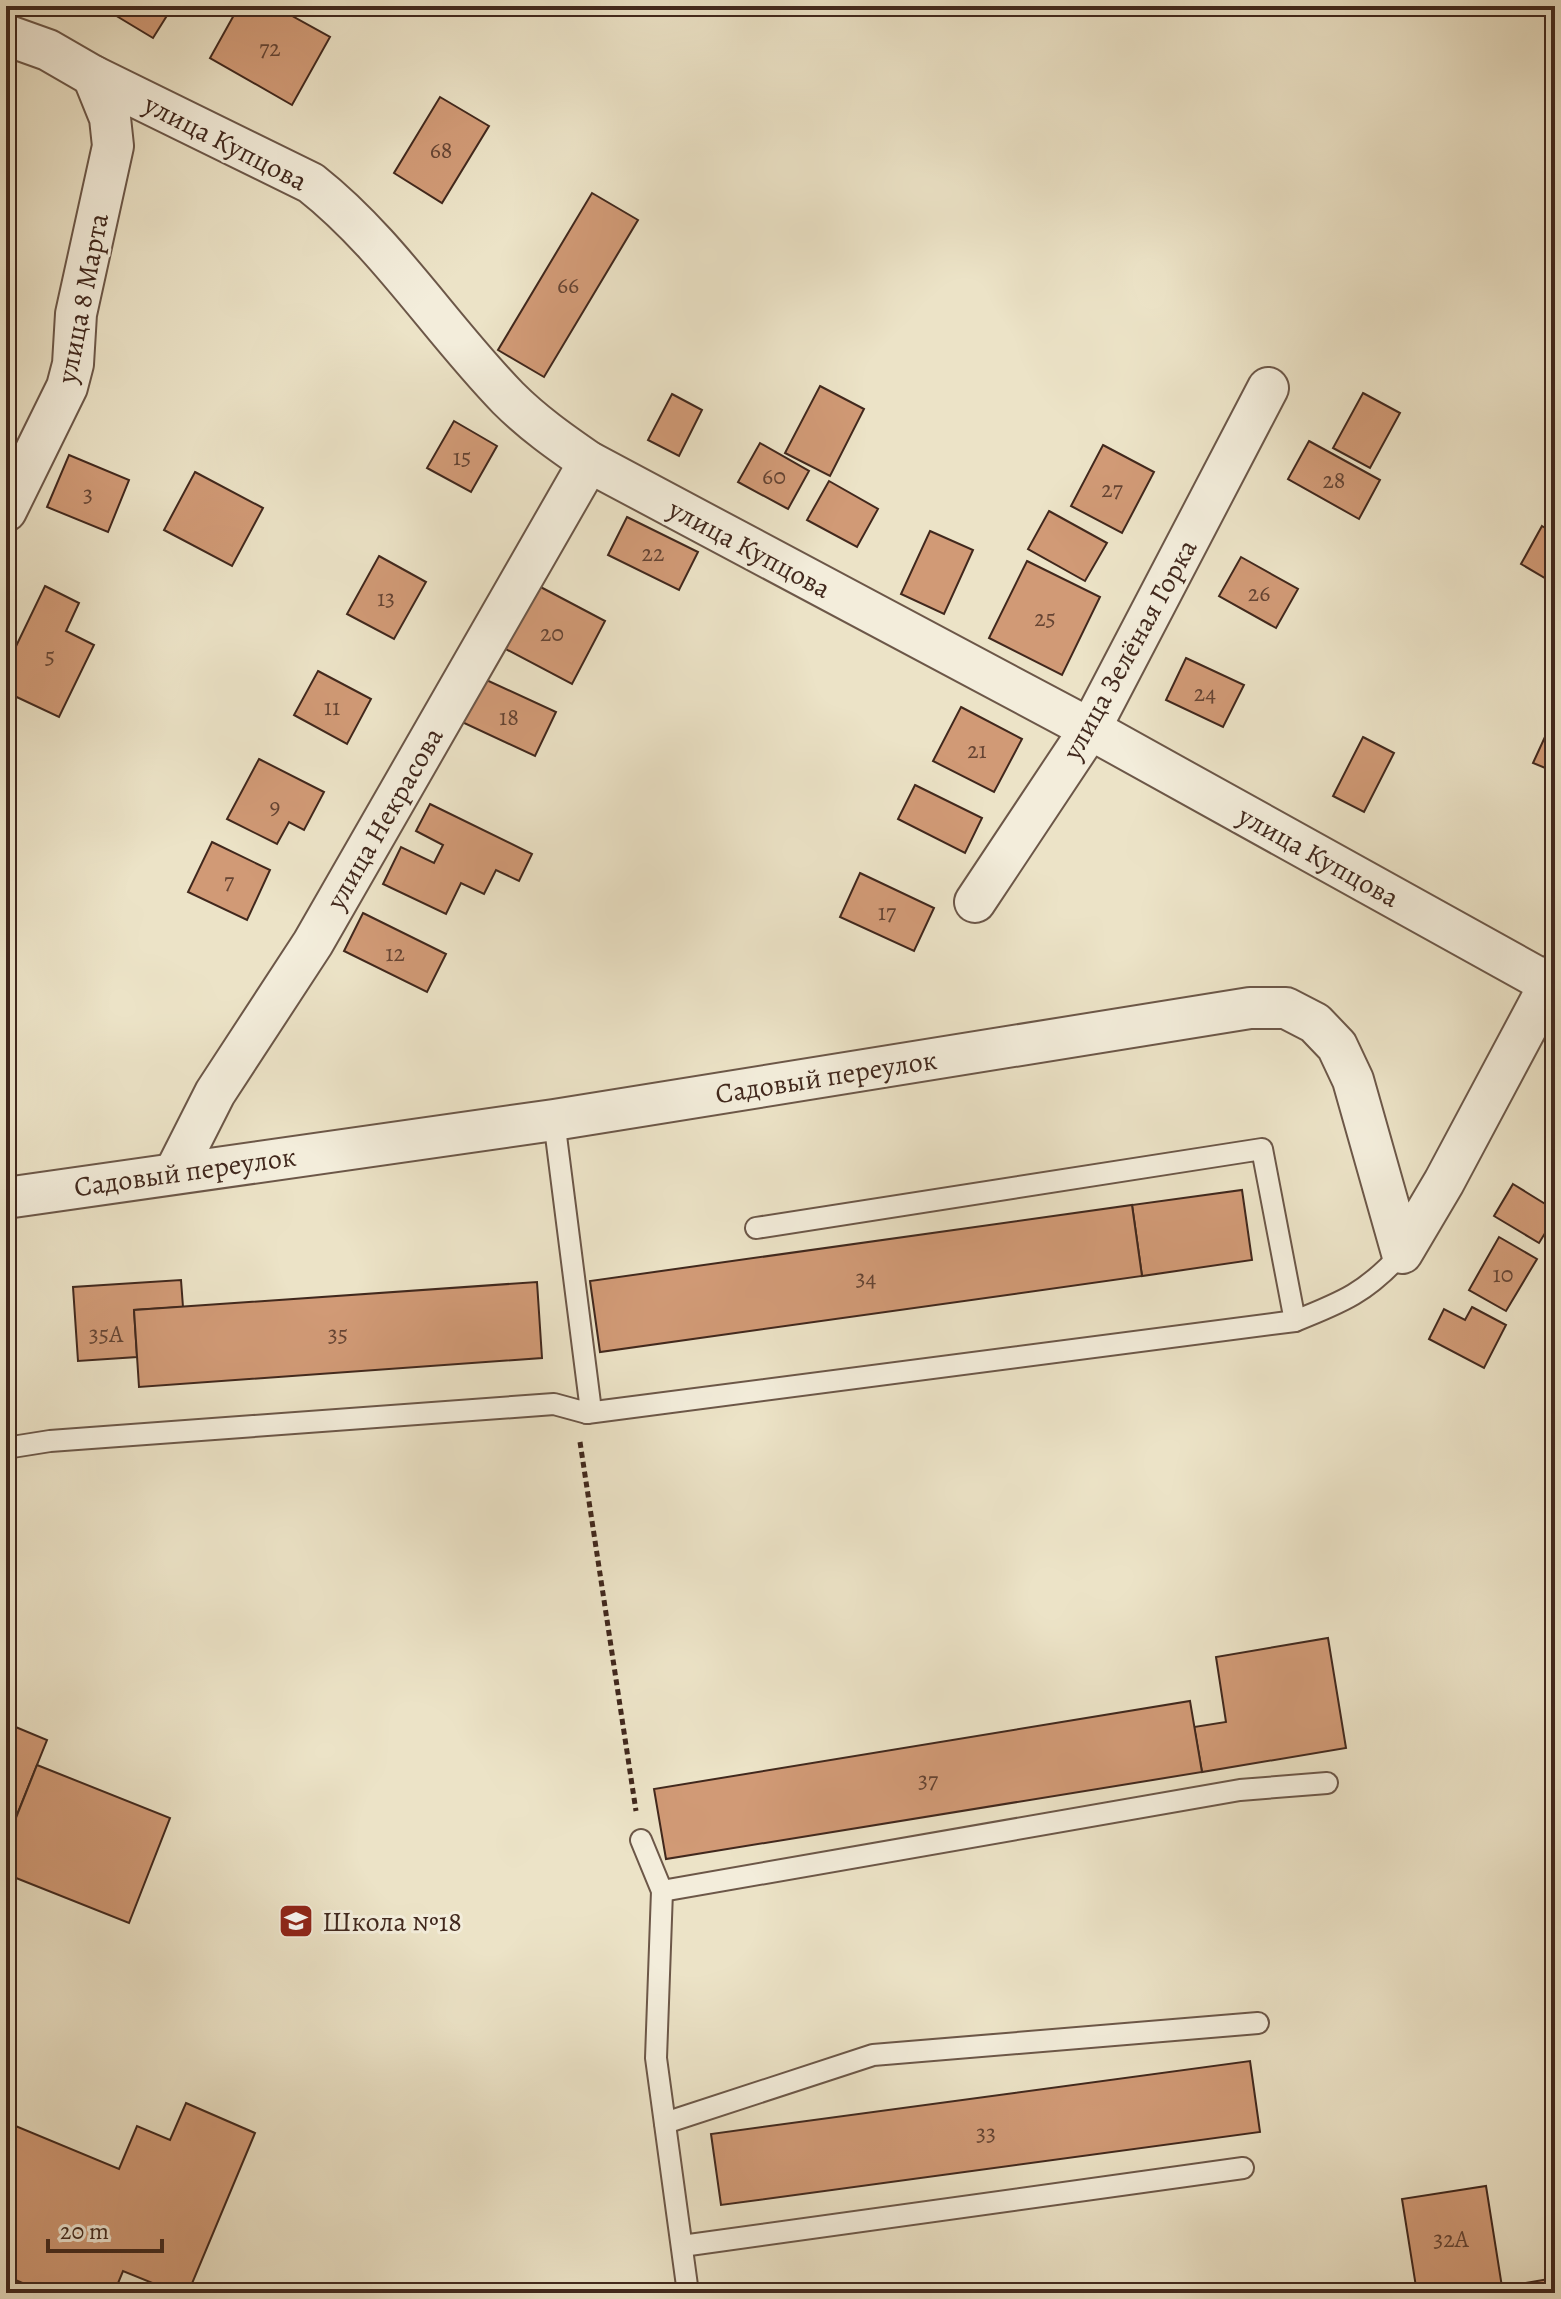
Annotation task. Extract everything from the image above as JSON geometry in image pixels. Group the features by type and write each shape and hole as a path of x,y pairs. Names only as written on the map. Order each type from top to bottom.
{"street":[{"name":"улица Купцова","path":"6,35 48,50 93,76 311,183 342,208 371,238 509,398 544,431 589,462 1090,729 1553,981"},
{"name":"улица 8 Марта","path":"6,511 67,387 73,364 76,314 113,146 110,118 93,76"},
{"name":"улица Зелёная Горка","path":"975,902 1090,729 1268,388"},
{"name":"улица Некрасова","path":"175,1172 215,1093 313,943 589,462"},
{"path":"1402,1253 1553,981"},
{"name":"Садовый переулок","path":"6,1198 554,1120 1250,1008 1286,1008 1315,1023 1337,1046 1353,1080 1402,1253"}],"lane":[{"path":"554,1120 590,1403 581,1412"},
{"path":"756,1228 1262,1149 1295,1321"},
{"path":"6,1448 50,1441 554,1404 581,1412 1295,1321 1347,1301 1378,1279 1402,1253"},
{"path":"662,1891 1240,1790 1327,1783"},
{"path":"641,1840 662,1891 656,2058 688,2293"},
{"path":"665,2123 873,2055 1258,2023"},
{"path":"682,2246 1243,2168"}],"path":[{"path":"581,1412 641,1840"}],"building":[{"path":"100,6 173,6 153,38"},
{"path":"239,6 274,6 330,37 292,105 210,58"},
{"path":"440,97 489,126 442,203 394,173"},
{"path":"592,193 638,220 544,377 498,350"},
{"path":"820,386 864,409 830,476 785,453"},
{"path":"1363,393 1400,413 1370,468 1333,448"},
{"path":"672,394 702,410 679,456 648,440"},
{"path":"454,421 497,446 471,492 427,468"},
{"path":"1309,441 1380,480 1359,519 1288,479"},
{"path":"760,443 809,471 788,509 738,482"},
{"path":"1103,445 1154,472 1122,533 1071,506"},
{"path":"69,455 129,480 108,532 47,507"},
{"path":"195,472 263,508 232,566 164,530"},
{"path":"829,481 878,509 857,547 807,520"},
{"path":"1049,511 1107,543 1085,581 1028,549"},
{"path":"627,517 698,552 679,590 608,555"},
{"path":"1542,526 1555,534 1555,584 1521,564"},
{"path":"930,531 973,550 944,614 901,594"},
{"path":"379,556 426,582 394,639 347,614"},
{"path":"1241,557 1298,589 1276,628 1219,596"},
{"path":"1027,561 1100,597 1062,675 989,638"},
{"path":"533,583 605,621 572,684 500,646"},
{"path":"45,586 79,603 66,631 94,645 59,717 6,692 6,667"},
{"path":"1186,658 1244,685 1223,727 1166,700"},
{"path":"318,671 371,699 347,744 294,715"},
{"path":"482,678 556,712 535,756 462,722"},
{"path":"961,707 1022,739 994,792 933,761"},
{"path":"1549,728 1555,731 1555,772 1533,763"},
{"path":"1363,737 1394,753 1364,812 1333,796"},
{"path":"259,759 324,792 304,830 289,822 277,844 227,819"},
{"path":"915,785 982,818 965,853 898,819"},
{"path":"430,804 532,854 519,881 496,870 484,894 461,883 446,914 383,884 401,847 434,863 443,845 416,831"},
{"path":"212,842 270,870 247,920 188,892"},
{"path":"860,873 934,908 914,951 840,917"},
{"path":"363,913 446,954 427,992 344,951"},
{"path":"1513,1184 1555,1210 1555,1217 1539,1243 1494,1216"},
{"path":"1242,1190 1252,1260 1142,1276 1132,1205"},
{"path":"1132,1205 1142,1276 600,1352 590,1281"},
{"path":"1499,1237 1537,1259 1506,1311 1469,1290"},
{"path":"181,1280 183,1307 134,1310 137,1357 78,1361 73,1287"},
{"path":"537,1282 542,1358 139,1387 134,1310"},
{"path":"1472,1307 1506,1325 1484,1368 1429,1339 1444,1309 1465,1320"},
{"path":"1328,1638 1346,1748 1202,1772 1194,1727 1226,1722 1216,1657"},
{"path":"1190,1701 1202,1772 666,1859 654,1789"},
{"path":"6,1723 47,1740 8,1837 6,1837"},
{"path":"37,1765 170,1818 129,1923 6,1874 6,1843"},
{"path":"1250,2061 1260,2132 721,2205 711,2134"},
{"path":"186,2103 255,2133 188,2293 177,2293 123,2271 114,2293 46,2293 6,2276 6,2122 119,2169 137,2126 170,2140"},
{"path":"1486,2186 1502,2287 1555,2278 1555,2293 1417,2293 1402,2199"}],"place":[{"name":"Школа №18","path":"296,1921"}]}
